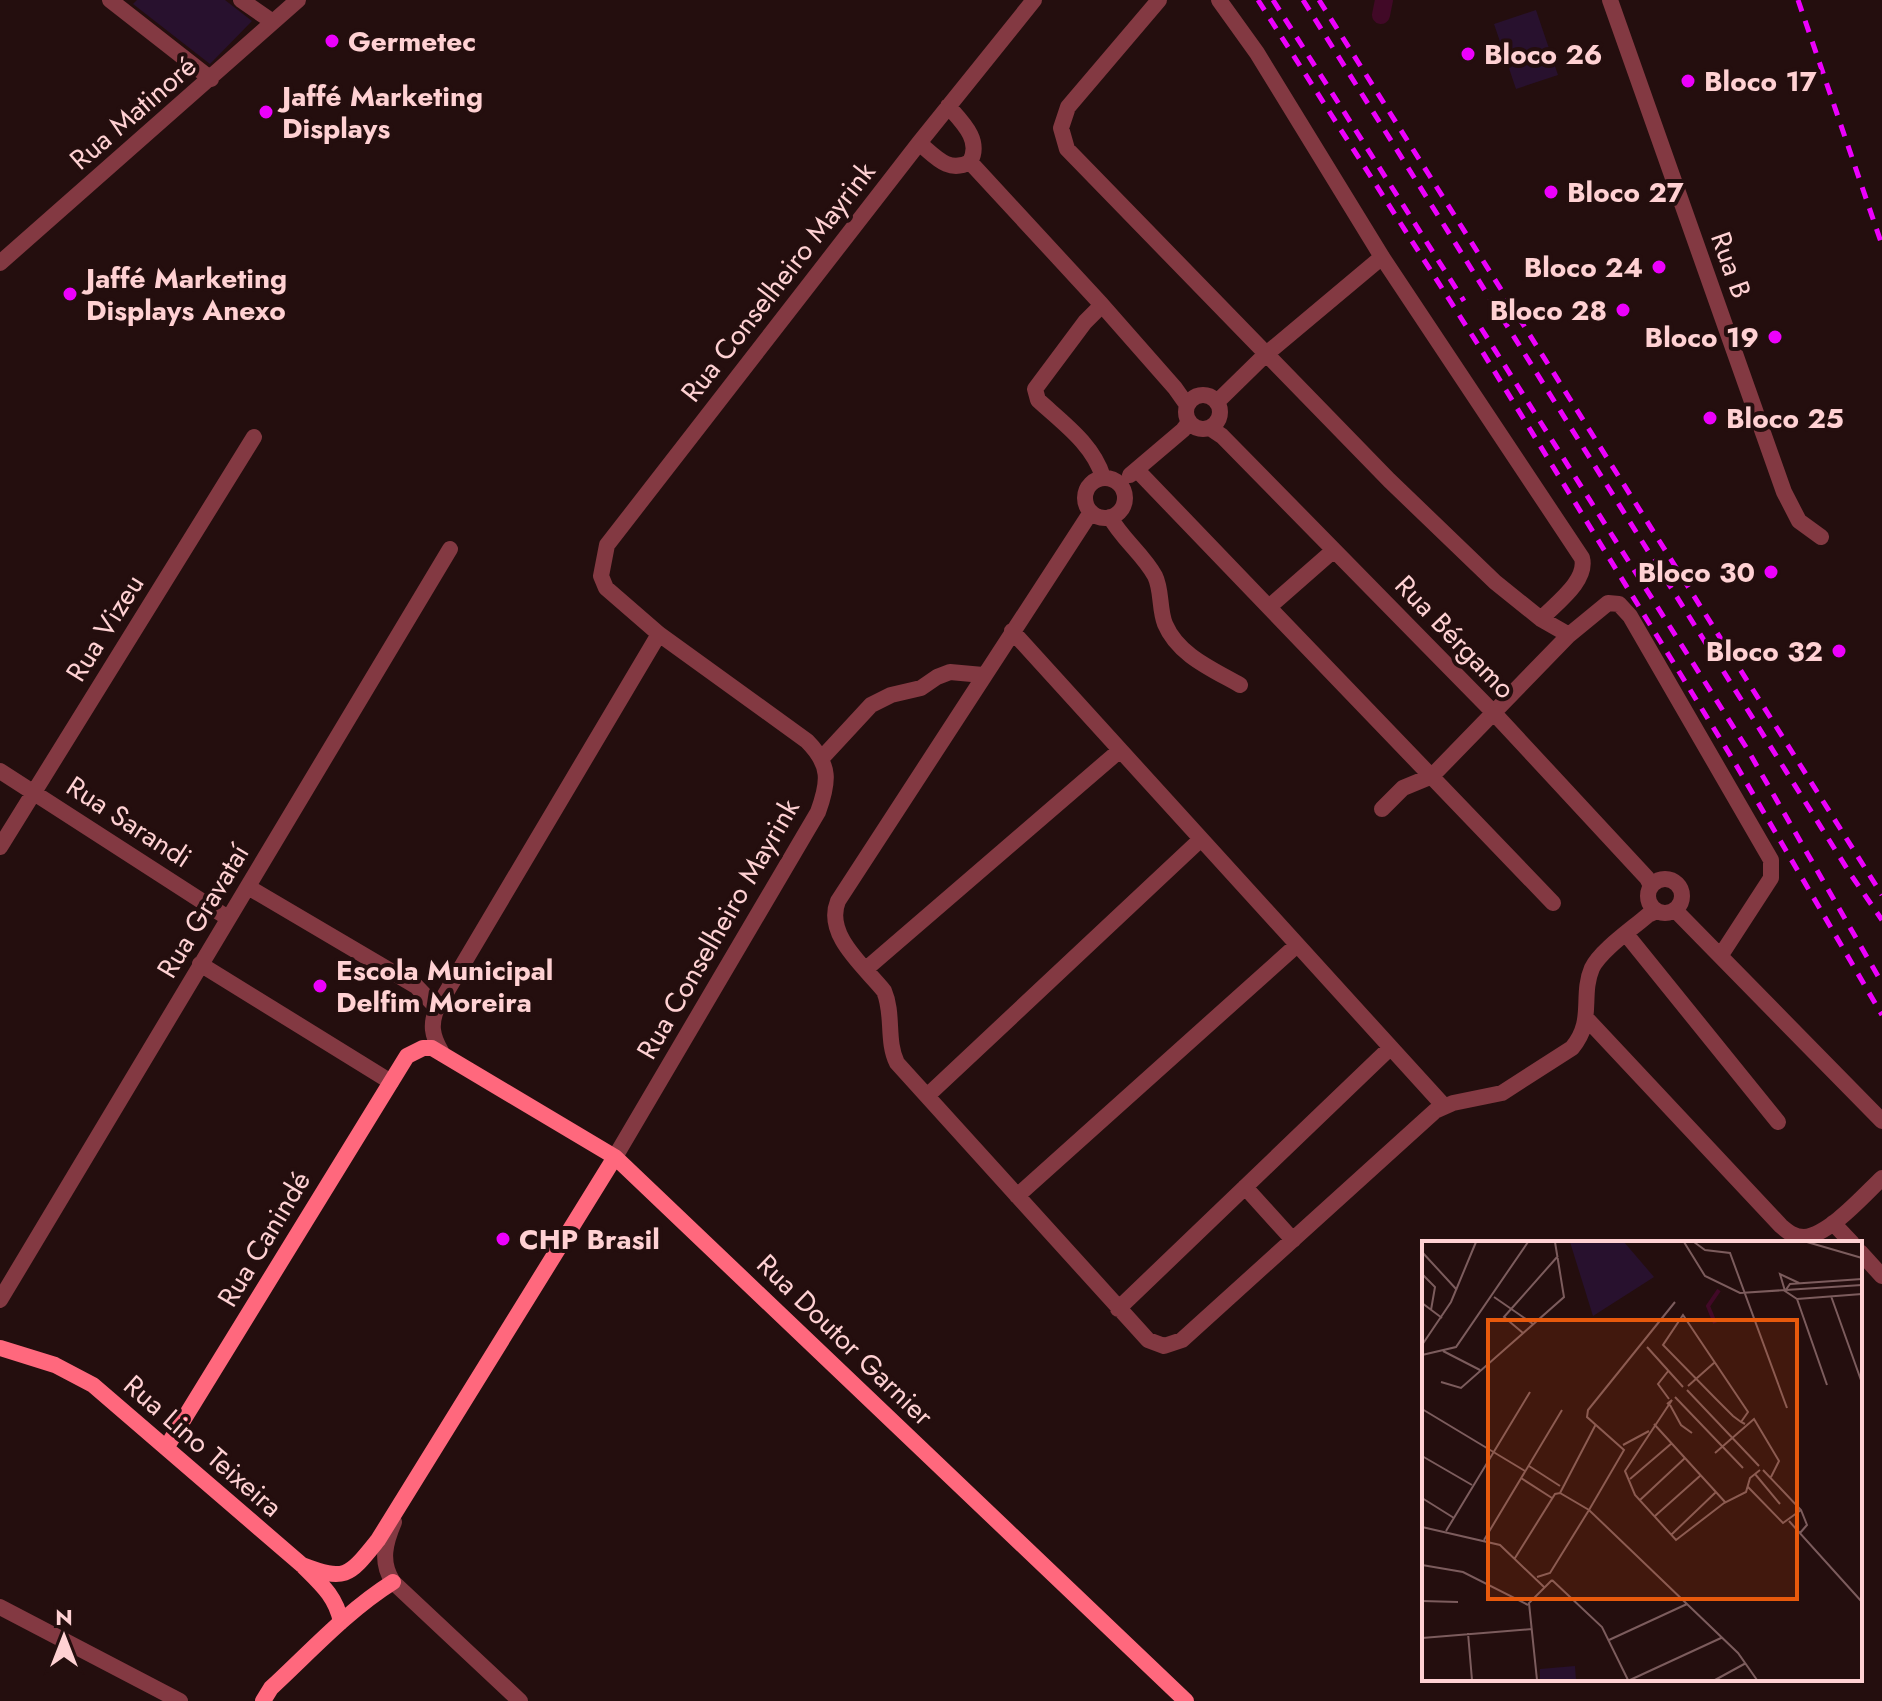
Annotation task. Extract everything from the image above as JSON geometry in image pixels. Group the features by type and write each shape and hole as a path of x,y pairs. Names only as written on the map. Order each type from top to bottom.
{"main road":[{"name":"Rua Canindé","path":"166,1448 407,1056 423,1048 441,1051"},
{"name":"Rua Doutor Garnier","path":"441,1051 615,1157 1186,1701"},
{"name":"Rua Conselheiro Mayrink","path":"402,1501 615,1157"},
{"name":"Rua Lino Teixeira","path":"0,1348 41,1359 73,1372 93,1385 302,1565 332,1596 341,1622"},
{"path":"302,1565 330,1576 355,1567 378,1540 402,1501"},
{"path":"263,1701 271,1688 341,1622 373,1594 393,1582"}],"street":[{"path":"110,0 211,79"},
{"path":"241,0 273,22"},
{"name":"Rua Matinoré","path":"0,263 298,0"},
{"name":"Rua Conselheiro Mayrink","path":"615,1157 818,812 826,789 826,768 807,741 659,634 606,588 601,576 607,545 1034,0"},
{"path":"1159,0 1068,107 1062,118 1067,149 1400,491 1495,582 1541,619 1569,635"},
{"path":"1219,0 1257,53 1382,257 1582,558 1584,569 1578,580 1541,619"},
{"name":"Rua B","path":"1610,0 1784,492 1799,521 1821,537"},
{"path":"919,143 945,165 954,168 970,162 974,154 972,139 948,106"},
{"name":"Rua Bérgamo","path":"970,162 1102,305 1175,388 1199,422 1334,550 1493,712 1651,882"},
{"path":"1218,398 1382,257"},
{"path":"1102,305 1085,322 1035,389 1038,400 1090,449 1103,477 1120,484 1125,493 1124,504 1119,512 1110,517 1099,517 1091,512 1084,495 1088,487 1103,477"},
{"path":"1199,422 1203,395 1218,398"},
{"path":"1120,484 1199,422 1220,412 1218,398"},
{"name":"Rua Vizeu","path":"0,847 254,437"},
{"path":"1137,470 1553,903"},
{"path":"1091,512 834,909 836,929 884,991 889,1002 894,1057 1148,1340 1155,1344 1173,1344 1182,1340 1444,1106 1482,1099 1513,1087 1572,1048 1583,1033 1591,971 1602,956 1652,911 1678,910"},
{"path":"1110,517 1118,532 1156,578 1164,623 1174,639 1191,657 1240,685"},
{"name":"Rua Gravataí","path":"0,1300 450,549"},
{"path":"1269,607 1334,550"},
{"path":"1382,809 1403,788 1432,776 1569,635 1608,603 1619,604 1768,853 1773,870 1771,878 1721,955"},
{"path":"1012,631 1444,1106"},
{"path":"441,1051 432,1028 437,1008 659,634"},
{"path":"821,759 871,705 891,695 921,688 950,672 983,675"},
{"path":"866,969 1119,751"},
{"name":"Rua Sarandi","path":"0,771 228,918"},
{"path":"927,1096 1200,840"},
{"path":"1652,911 1648,895 1651,882 1666,879 1677,884 1682,899 1678,910"},
{"path":"248,887 416,986 437,1008"},
{"path":"1678,910 1882,1121"},
{"path":"1626,934 1778,1122"},
{"path":"1017,1196 1297,945"},
{"path":"200,964 391,1082"},
{"path":"416,986 450,987"},
{"path":"1586,1018 1781,1226 1795,1236 1806,1237 1833,1223 1882,1178"},
{"path":"1118,1309 1390,1048"},
{"path":"1245,1187 1293,1240"},
{"path":"1833,1223 1850,1241"},
{"path":"1862,1254 1882,1276"},
{"name":"Rua Conselheiro Mayrink","path":"393,1582 384,1562 386,1540 402,1501"},
{"path":"393,1582 520,1701"},
{"path":"0,1607 180,1701"}],"shaded area":[{"path":"137,0 225,0 252,21 210,64 133,4"},
{"path":"1536,10 1558,75 1516,89 1494,24"}],"waterway":[{"path":"1381,15 1384,0"}],"railway":[{"path":"1258,0 1477,343 1732,758 1882,1015"},
{"path":"1273,0 1464,301"},
{"path":"1303,0 1882,920"},
{"path":"1319,0 1882,895"},
{"path":"1798,0 1882,245"},
{"path":"1481,328 1746,747 1882,983"}],"place":[{"name":"Germetec","path":"332,41"},
{"name":"Bloco 26","path":"1468,54"},
{"name":"Bloco 17","path":"1688,81"},
{"name":"Jaffé Marketing Displays","path":"266,112"},
{"name":"Bloco 27","path":"1551,192"},
{"name":"Bloco 24","path":"1659,267"},
{"name":"Jaffé Marketing Displays Anexo","path":"70,294"},
{"name":"Bloco 28","path":"1623,310"},
{"name":"Bloco 19","path":"1775,337"},
{"name":"Bloco 25","path":"1710,418"},
{"name":"Bloco 30","path":"1771,572"},
{"name":"Bloco 32","path":"1839,651"},
{"name":"Escola Municipal Delfim Moreira","path":"320,986"},
{"name":"CHP Brasil","path":"503,1239"}]}
